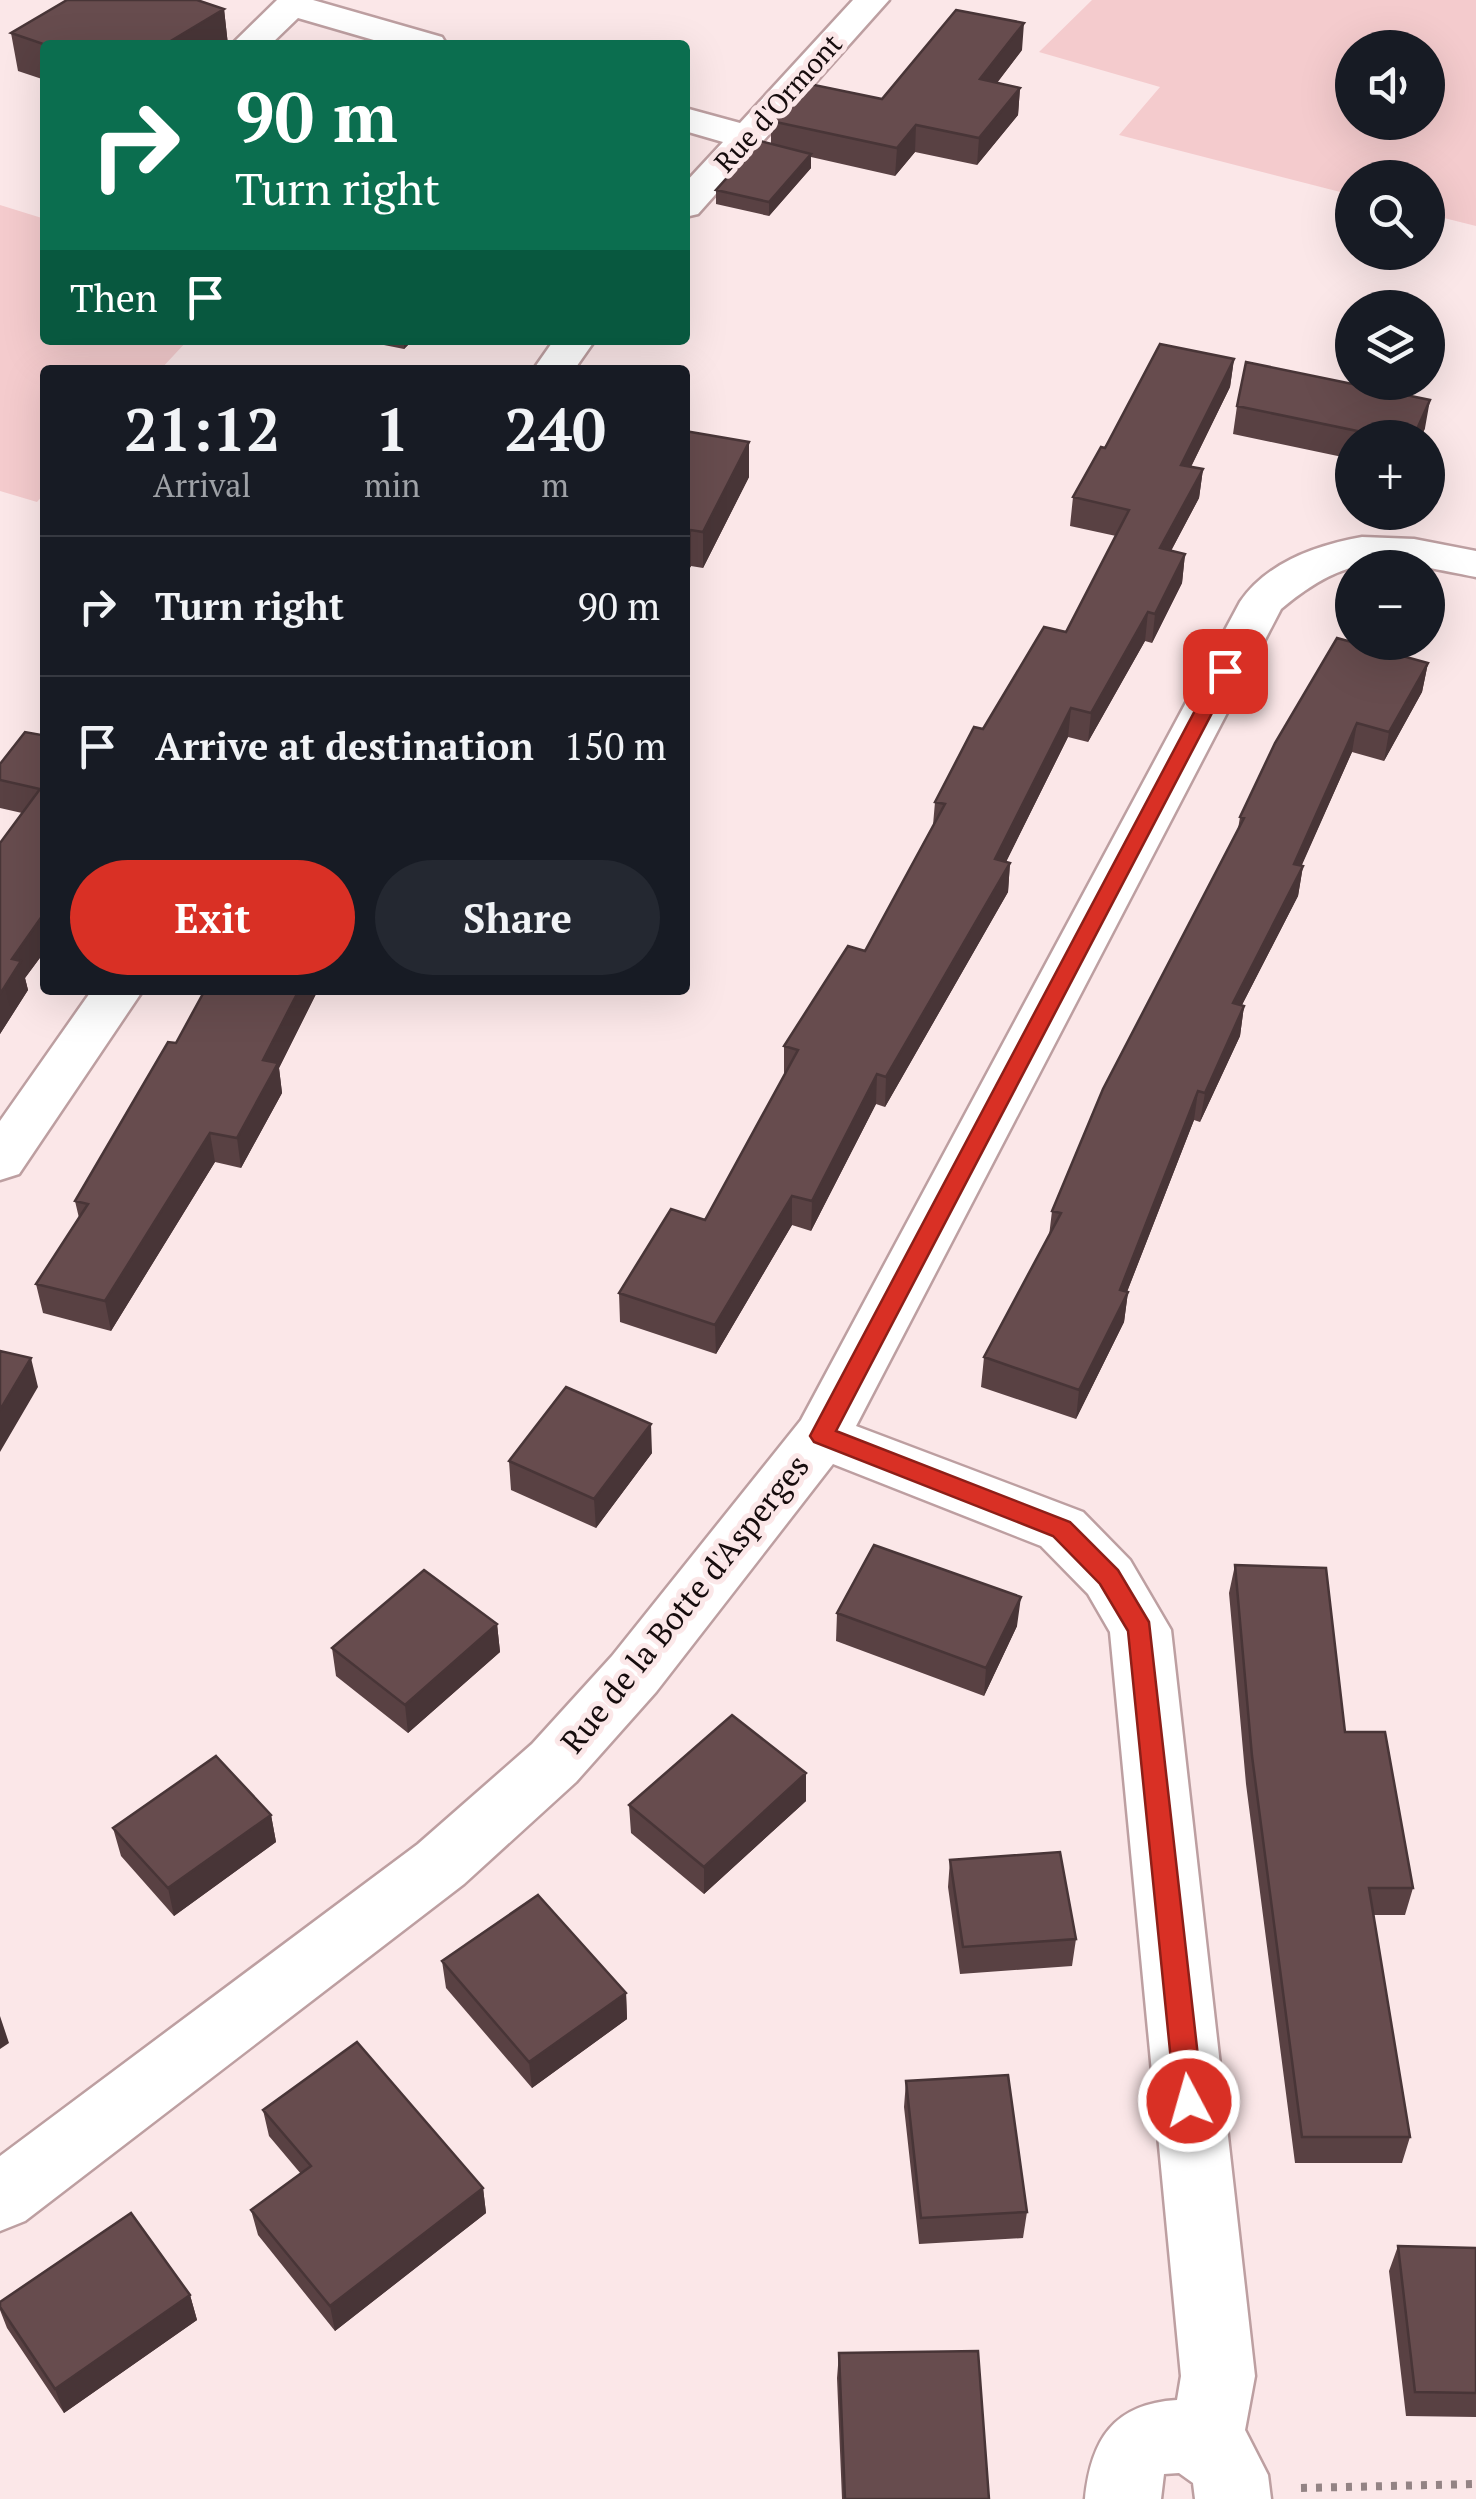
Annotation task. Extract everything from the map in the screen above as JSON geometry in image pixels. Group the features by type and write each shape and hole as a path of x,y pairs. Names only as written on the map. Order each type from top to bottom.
{"street":[{"name":"Rue d'Ormont","path":"690,200 872,0"},
{"path":"254,40 292,5 412,40"},
{"path":"690,121 746,137"},
{"name":"Rue de la Botte d'Asperges","path":"0,2198 442,1864 554,1763 634,1674 822,1436 1262,602 1309,563 1335,554 1403,550 1476,564"},
{"path":"0,1161 115,995"},
{"path":"822,1436 1062,1529 1109,1577 1140,1630 1218,2376 1224,2478"},
{"path":"1123,2499 1121,2477 1132,2454 1152,2438 1178,2435 1224,2478"}],"path":[{"path":"1224,2478 1476,2484"}],"shaded area":[{"path":"1092,0 1476,0 1476,226 1445,218 1445,160 1335,160 1335,191 1119,135 1160,87 1039,52"},
{"path":"0,205 40,217 40,345 183,345 165,365 40,365 40,499 37,502 0,491"}],"building":[{"path":"67,0 197,0 224,9 172,40 40,43 11,33"},
{"path":"956,10 1024,23 980,79 1020,88 979,138 916,125 897,148 771,121 805,83 882,99"},
{"path":"760,141 811,154 769,202 716,190"},
{"path":"1160,344 1234,359 1181,465 1203,469 1160,548 1185,554 1155,614 1148,612 1091,713 1071,708 995,859 1010,863 886,1077 877,1074 812,1201 792,1196 715,1325 619,1293 671,1209 705,1220 798,1050 784,1046 848,946 865,951 945,804 935,802 974,727 983,729 1044,627 1066,632 1129,510 1073,497 1101,447 1105,448"},
{"path":"1246,362 1335,380 1335,400 1430,400 1421,420 1335,420 1335,426 1237,406"},
{"path":"690,432 749,442 703,532 691,530"},
{"path":"1335,641 1335,660 1428,663 1389,732 1357,723 1294,864 1303,866 1233,1003 1244,1006 1205,1093 1198,1091 1120,1290 1128,1292 1079,1390 984,1357 1061,1213 1052,1211 1103,1089 1244,818 1240,817 1275,743"},
{"path":"25,732 40,735 40,789 0,780 0,764"},
{"path":"40,789 40,919 12,959 21,961 0,994 0,843"},
{"path":"202,995 296,995 263,1060 278,1063 237,1138 210,1133 105,1301 36,1284 88,1204 75,1201 168,1042 176,1043"},
{"path":"0,1351 31,1358 0,1410"},
{"path":"566,1387 651,1424 594,1499 509,1461"},
{"path":"874,1545 1021,1597 986,1668 837,1613"},
{"path":"1235,1565 1326,1568 1345,1732 1385,1732 1413,1888 1369,1888 1410,2137 1302,2137 1252,1756"},
{"path":"424,1570 497,1624 405,1705 332,1648"},
{"path":"732,1715 806,1773 704,1867 629,1805"},
{"path":"216,1756 271,1815 168,1888 113,1828"},
{"path":"1060,1852 1076,1939 963,1947 950,1860"},
{"path":"538,1895 626,1993 529,2062 442,1961"},
{"path":"357,2042 483,2188 330,2306 251,2210 311,2166 263,2110"},
{"path":"1008,2075 1027,2212 921,2218 906,2081"},
{"path":"131,2213 190,2295 55,2389 0,2302"},
{"path":"1398,2246 1476,2248 1476,2393 1415,2392"},
{"path":"978,2351 989,2499 845,2499 839,2353"}],"route":[{"path":"1189,2101 1140,1630 1109,1577 1062,1529 822,1436 1225,671"}]}
